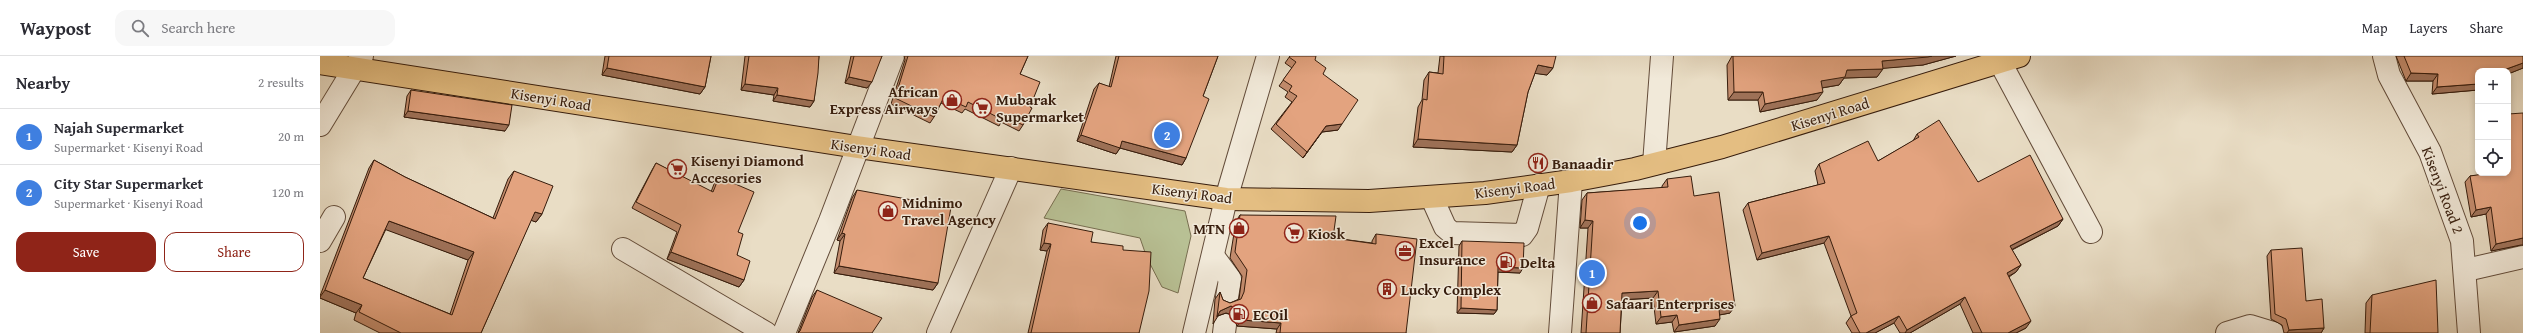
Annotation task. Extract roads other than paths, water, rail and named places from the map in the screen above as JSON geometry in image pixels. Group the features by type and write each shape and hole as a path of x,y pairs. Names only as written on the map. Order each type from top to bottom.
{"main road":[{"name":"Kisenyi Road","path":"320,63 359,62 855,151 1011,168 1226,199 1369,201 1432,198 1571,181 1654,164 1722,147 1974,63 2010,59"}],"street":[{"path":"784,333 893,56"},
{"path":"1194,333 1226,199 1268,56"},
{"path":"1654,164 1662,56"},
{"name":"Kisenyi Road 2","path":"2384,56 2390,75 2430,152 2450,202 2462,241 2466,270 2469,333"},
{"path":"2010,59 2091,232"},
{"path":"320,125 359,62"},
{"path":"938,333 1011,168"},
{"path":"1560,333 1571,181"},
{"path":"1432,198 1445,227 1452,232 1522,235 1527,228 1539,185"},
{"path":"320,241 334,217"},
{"path":"623,249 766,333"},
{"path":"1213,256 1230,279 1227,297"},
{"path":"2466,270 2523,257"},
{"path":"2227,333 2250,326 2273,333"}],"place":[{"name":"African Express Airways","path":"952,100"},
{"name":"Mubarak Supermarket","path":"982,108"},
{"name":"City Star Supermarket","path":"1167,135"},
{"name":"Banaadir","path":"1538,163"},
{"name":"Kisenyi Diamond Accesories","path":"677,169"},
{"name":"Midnimo Travel Agency","path":"888,211"},
{"name":"MTN","path":"1239,228"},
{"name":"Kiosk","path":"1294,233"},
{"name":"Excel Insurance","path":"1405,251"},
{"name":"Delta","path":"1506,262"},
{"name":"Najah Supermarket","path":"1592,273"},
{"name":"Lucky Complex","path":"1387,289"},
{"name":"Safaari Enterprises","path":"1592,303"},
{"name":"ECOil","path":"1239,314"}]}
